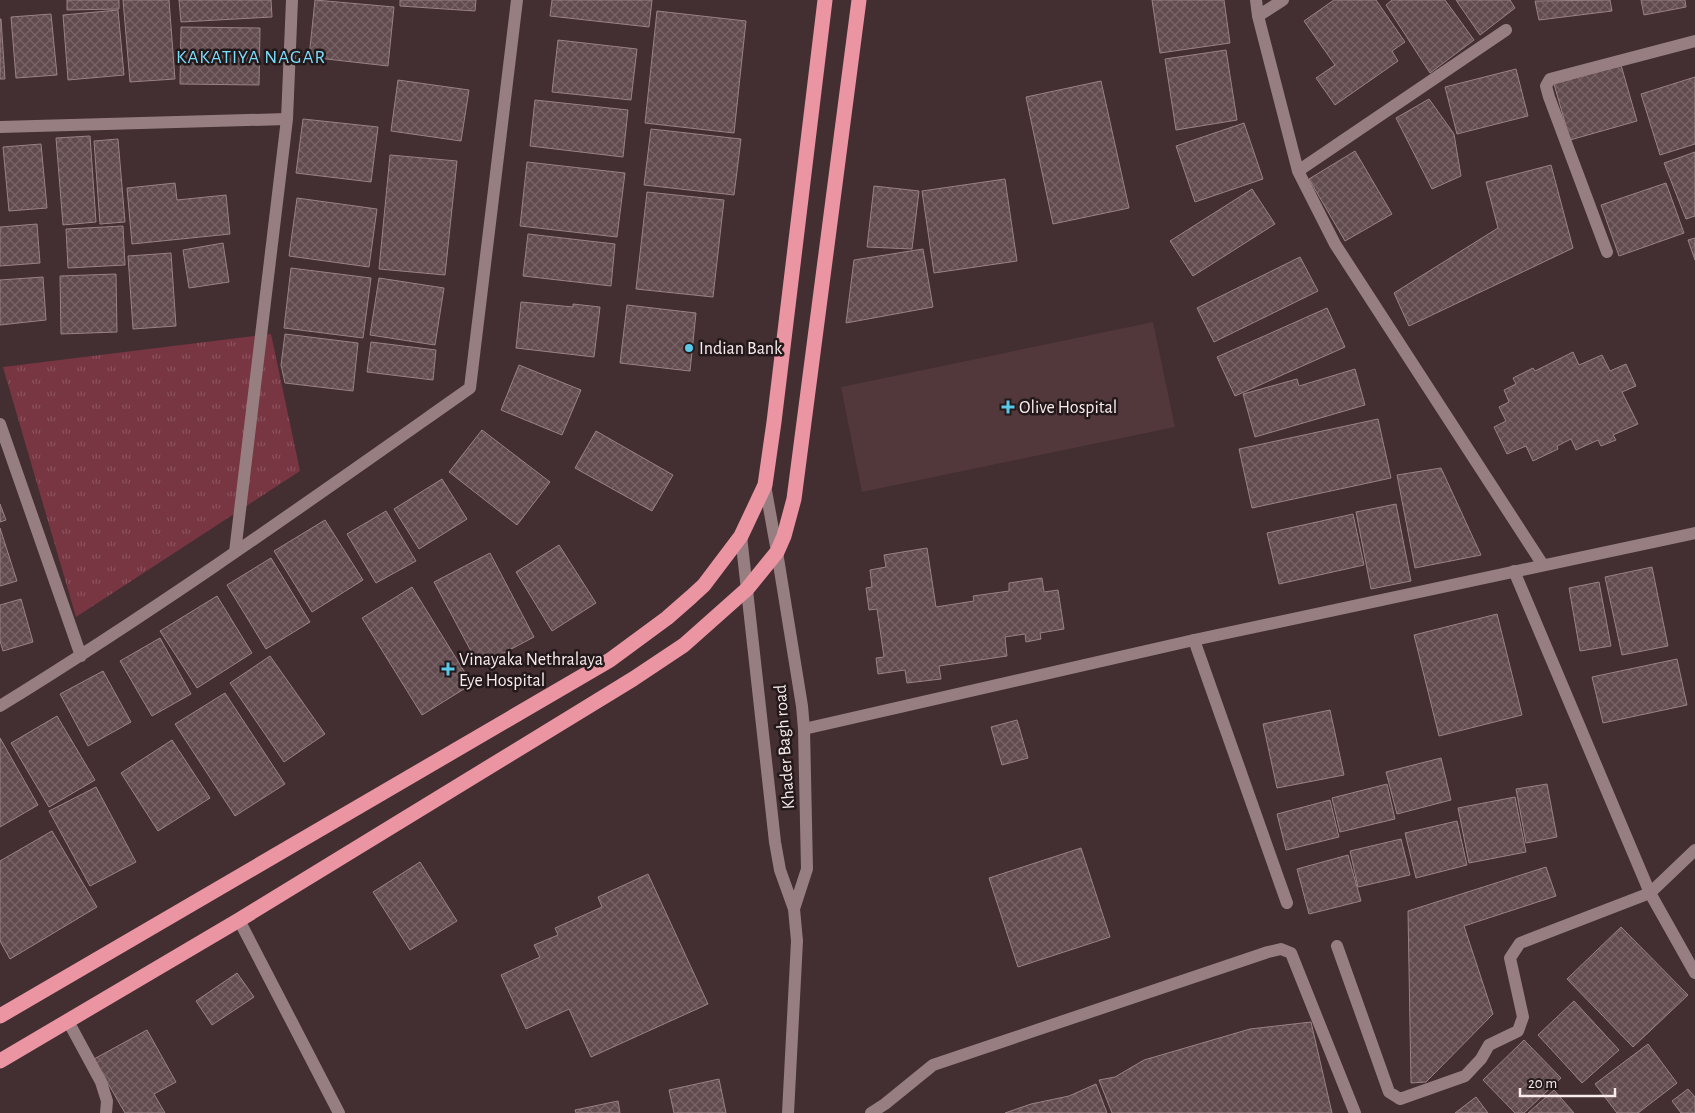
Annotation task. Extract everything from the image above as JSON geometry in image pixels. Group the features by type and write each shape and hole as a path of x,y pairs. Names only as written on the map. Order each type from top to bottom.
{"highway":[{"path":"0,1016 610,660 667,618 704,585 742,536 765,485 825,0"},
{"path":"0,1062 240,920 684,645 747,588 777,552 784,536 794,499 859,0"}],"street":[{"path":"235,552 287,120 292,0"},
{"path":"0,706 81,656 235,552 470,388 517,0"},
{"path":"1256,0 1258,16 1298,171 1335,244 1543,565"},
{"path":"1258,16 1283,0"},
{"path":"1298,171 1506,30"},
{"path":"1607,252 1546,86 1550,78 1695,41"},
{"path":"0,127 287,120"},
{"path":"0,424 81,656"},
{"name":"Khader Bagh road","path":"765,485 802,706 804,729 807,869 794,909"},
{"path":"804,729 1194,640 1695,533"},
{"name":"Khader Bagh road","path":"742,536 775,842 780,870 794,909 797,940 788,1113"},
{"path":"1514,571 1650,893 1695,973"},
{"path":"1194,640 1287,904"},
{"path":"1336,946 1389,1092 1400,1099 1465,1076 1481,1059 1489,1045 1518,1031 1523,1017 1510,958 1520,943 1650,893 1695,850"},
{"path":"240,920 339,1113"},
{"path":"872,1113 886,1109 933,1065 1281,948 1290,953 1355,1113"},
{"path":"68,1021 100,1082 107,1102 106,1113"}],"shaded area":[{"name":"Olive Hospital","path":"1153,322 1175,427 862,492 841,387"}],"green space":[{"path":"271,334 300,471 76,617 3,367"}],"building":[{"path":"67,0 119,0 119,9 67,10"},
{"path":"123,0 169,0 175,79 130,82"},
{"path":"179,0 271,0 272,17 181,22"},
{"path":"315,0 394,7 388,66 309,57"},
{"path":"400,0 476,0 475,11 400,6"},
{"path":"552,0 652,0 649,27 550,16"},
{"path":"1152,0 1224,0 1230,43 1160,53"},
{"path":"1334,0 1376,0 1405,42 1392,51 1398,61 1335,105 1316,78 1335,65 1304,21"},
{"path":"1392,0 1445,0 1474,40 1430,73 1386,5"},
{"path":"1456,0 1510,0 1515,8 1480,35"},
{"path":"1610,0 1612,11 1539,20 1535,1"},
{"path":"1641,0 1685,0 1686,7 1644,15"},
{"path":"118,10 124,75 68,80 63,15"},
{"path":"657,11 746,21 734,133 645,123"},
{"path":"51,14 57,75 16,78 11,17"},
{"path":"1,19 5,79 0,79"},
{"path":"181,27 260,28 259,85 180,84"},
{"path":"558,40 637,49 631,100 552,92"},
{"path":"1226,50 1237,120 1176,130 1165,59"},
{"path":"1621,65 1637,121 1570,140 1554,84"},
{"path":"1516,69 1528,116 1457,134 1445,87"},
{"path":"1695,77 1695,144 1660,155 1641,94"},
{"path":"398,80 469,90 461,141 391,131"},
{"path":"1101,81 1129,208 1053,224 1026,97"},
{"path":"1429,99 1454,134 1461,176 1432,189 1396,118"},
{"path":"535,100 628,110 623,157 530,146"},
{"path":"303,119 378,127 371,182 296,173"},
{"path":"1244,123 1263,179 1195,202 1176,146"},
{"path":"651,129 741,139 734,195 644,185"},
{"path":"90,136 96,222 63,225 56,138"},
{"path":"118,139 125,222 100,224 94,141"},
{"path":"41,144 47,208 9,211 3,147"},
{"path":"1355,151 1392,214 1345,241 1309,179"},
{"path":"1695,152 1695,216 1686,219 1664,163"},
{"path":"390,155 457,161 445,275 379,269"},
{"path":"527,162 625,173 617,237 520,226"},
{"path":"1551,165 1573,248 1409,326 1394,293 1498,228 1486,182"},
{"path":"1005,179 1017,261 934,273 922,191"},
{"path":"175,183 177,200 226,195 230,234 132,244 127,188"},
{"path":"1666,183 1684,233 1619,256 1601,205"},
{"path":"874,186 919,191 912,249 867,247"},
{"path":"1252,189 1275,224 1193,276 1170,241"},
{"path":"647,192 724,200 713,297 636,289"},
{"path":"297,198 377,209 369,267 289,256"},
{"path":"37,224 40,263 0,266 0,227"},
{"path":"123,226 125,265 68,268 66,229"},
{"path":"528,234 615,244 611,286 523,276"},
{"path":"1695,238 1695,260 1688,240"},
{"path":"223,243 229,282 189,288 183,250"},
{"path":"923,249 933,307 846,323 854,260"},
{"path":"171,253 176,326 133,329 128,256"},
{"path":"1300,257 1318,291 1214,342 1197,308"},
{"path":"291,268 371,278 363,338 284,328"},
{"path":"116,274 117,332 61,334 60,276"},
{"path":"43,277 46,320 0,325 0,280"},
{"path":"379,278 444,288 435,345 370,335"},
{"path":"521,302 573,307 573,304 600,307 594,357 516,348"},
{"path":"627,305 696,313 690,371 620,363"},
{"path":"1327,308 1345,347 1235,396 1217,357"},
{"path":"285,334 358,343 353,391 285,383 281,365"},
{"path":"371,342 436,350 433,380 367,372"},
{"path":"1573,352 1579,365 1602,355 1610,371 1626,364 1636,386 1622,392 1638,424 1613,435 1616,440 1601,446 1598,440 1576,450 1571,439 1557,446 1558,449 1533,461 1526,446 1507,454 1494,427 1506,421 1499,407 1509,402 1504,390 1516,384 1513,378 1533,368 1535,371"},
{"path":"519,365 581,390 562,435 501,410"},
{"path":"1355,369 1365,405 1255,437 1243,394 1297,379 1299,386"},
{"path":"1378,419 1391,478 1252,508 1239,449"},
{"path":"482,430 550,482 517,525 449,472"},
{"path":"596,431 673,475 652,511 575,468"},
{"path":"1441,468 1481,555 1415,568 1397,475"},
{"path":"442,479 467,519 419,549 394,509"},
{"path":"0,504 6,520 0,522"},
{"path":"1396,504 1411,581 1371,589 1356,512"},
{"path":"386,511 416,561 376,583 347,534"},
{"path":"1353,514 1364,565 1279,584 1267,533"},
{"path":"325,520 363,580 312,612 274,551"},
{"path":"0,528 17,581 0,586"},
{"path":"559,545 596,603 552,631 516,572"},
{"path":"927,548 936,607 974,601 973,596 1009,591 1009,583 1042,578 1044,592 1058,590 1064,629 1040,633 1041,639 1026,642 1025,634 1005,637 1007,656 939,666 941,679 907,683 905,670 878,674 876,658 884,657 877,609 869,610 866,588 872,587 870,570 886,567 884,555"},
{"path":"490,553 534,637 479,666 434,582"},
{"path":"271,558 310,622 266,649 227,585"},
{"path":"1652,567 1668,646 1622,655 1605,577"},
{"path":"1599,582 1611,646 1580,651 1569,588"},
{"path":"412,587 472,684 422,715 362,618"},
{"path":"217,596 252,653 197,688 160,631"},
{"path":"21,599 33,642 3,651 0,641 0,605"},
{"path":"1497,614 1522,715 1439,736 1414,635"},
{"path":"160,638 191,694 152,716 120,661"},
{"path":"270,656 325,734 284,762 230,683"},
{"path":"1677,659 1687,705 1603,723 1592,677"},
{"path":"103,671 131,722 88,746 60,694"},
{"path":"225,693 285,784 235,816 175,724"},
{"path":"1330,710 1344,775 1277,788 1263,724"},
{"path":"57,716 95,780 49,807 11,743"},
{"path":"1017,720 1028,758 1002,765 991,727"},
{"path":"0,738 38,805 0,827"},
{"path":"172,740 210,798 158,831 121,773"},
{"path":"1441,758 1451,800 1397,814 1386,772"},
{"path":"1387,784 1395,819 1340,832 1332,798"},
{"path":"1547,784 1557,837 1526,843 1516,789"},
{"path":"96,787 136,862 90,886 49,811"},
{"path":"1515,797 1526,852 1469,863 1458,808"},
{"path":"1330,800 1339,837 1286,850 1277,814"},
{"path":"1457,821 1467,865 1416,878 1405,833"},
{"path":"52,831 97,907 10,959 0,941 0,861"},
{"path":"1401,839 1410,875 1358,887 1350,851"},
{"path":"1081,848 1110,937 1018,967 989,878"},
{"path":"1348,855 1361,901 1309,914 1297,869"},
{"path":"420,862 457,921 410,950 373,892"},
{"path":"1546,867 1556,896 1464,926 1493,1014 1426,1082 1411,1083 1408,911"},
{"path":"648,874 708,1004 591,1057 569,1009 526,1029 501,975 540,957 534,945 558,935 555,928 602,907 598,897"},
{"path":"1621,927 1688,995 1633,1047 1567,979"},
{"path":"237,973 254,997 212,1025 196,1001"},
{"path":"1574,1001 1619,1050 1582,1083 1538,1035"},
{"path":"1311,1022 1332,1113 1112,1113 1099,1080 1115,1077 1144,1060 1250,1029"},
{"path":"147,1030 176,1082 154,1094 165,1113 125,1113 94,1059"},
{"path":"1524,1040 1561,1078 1524,1113 1515,1113 1483,1080"},
{"path":"1648,1044 1677,1083 1638,1113 1617,1113 1595,1084"},
{"path":"719,1079 726,1113 674,1113 669,1090"},
{"path":"1096,1084 1107,1113 1005,1113 1031,1104 1069,1096"},
{"path":"1688,1089 1695,1097 1695,1113 1681,1113 1672,1101"},
{"path":"1554,1090 1574,1113 1528,1113"},
{"path":"1476,1097 1488,1113 1455,1113"},
{"path":"618,1101 620,1113 576,1113 575,1110"}],"place":[{"name":"Indian Bank","path":"689,348"},
{"name":"Olive Hospital","path":"1008,407"},
{"name":"Vinayaka Nethralaya Eye Hospital","path":"448,669"}],"district":[{"name":"KAKATIYA NAGAR","path":"251,56"}]}
